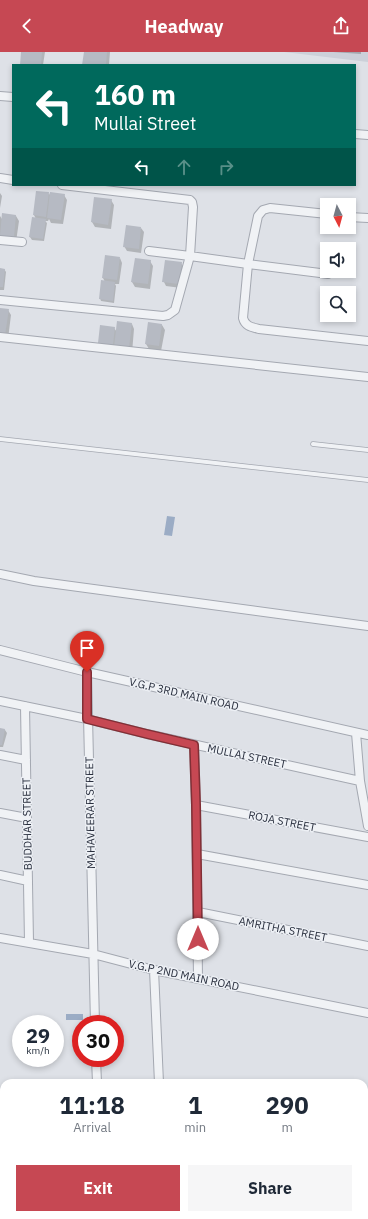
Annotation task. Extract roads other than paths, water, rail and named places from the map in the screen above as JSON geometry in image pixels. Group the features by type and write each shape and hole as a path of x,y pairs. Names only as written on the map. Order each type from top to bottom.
{"street":[{"path":"0,96 12,97"},
{"path":"356,134 368,135"},
{"path":"0,178 12,180"},
{"path":"0,300 163,316 168,315 174,310 190,256 193,207 190,200 71,186"},
{"path":"320,213 270,208 263,210 258,216 248,264 243,318 244,322 249,326 259,329 368,341"},
{"path":"356,217 368,218"},
{"path":"0,240 22,242"},
{"path":"149,251 320,273"},
{"path":"0,337 368,377"},
{"path":"0,574 34,581 368,626"},
{"name":"V.G.P 3RD MAIN ROAD","path":"0,650 87,672 368,735"},
{"name":"MAHAVEERAR STREET","path":"87,672 95,1015"},
{"name":"MULLAI STREET","path":"0,701 87,719 194,745 360,781"},
{"name":"BUDDHAR STREET","path":"25,706 29,942"},
{"path":"356,733 360,781 368,826"},
{"path":"194,745 198,979"},
{"path":"0,755 26,760"},
{"name":"ROJA STREET","path":"196,805 368,837"},
{"path":"0,813 27,818"},
{"path":"197,854 368,885"},
{"path":"0,875 28,881"},
{"name":"AMRITHA STREET","path":"198,912 368,946"},
{"name":"V.G.P 2ND MAIN ROAD","path":"0,938 93,954 154,970 368,1013"},
{"path":"154,970 158,1079"},
{"path":"96,1067 97,1079"}],"lane":[{"path":"0,439 368,480"},
{"path":"313,444 368,450"}],"water":[{"path":"167,516 175,517 172,536 164,535"},
{"path":"66,1014 83,1014 72,1015 72,1020 66,1020"}]}
